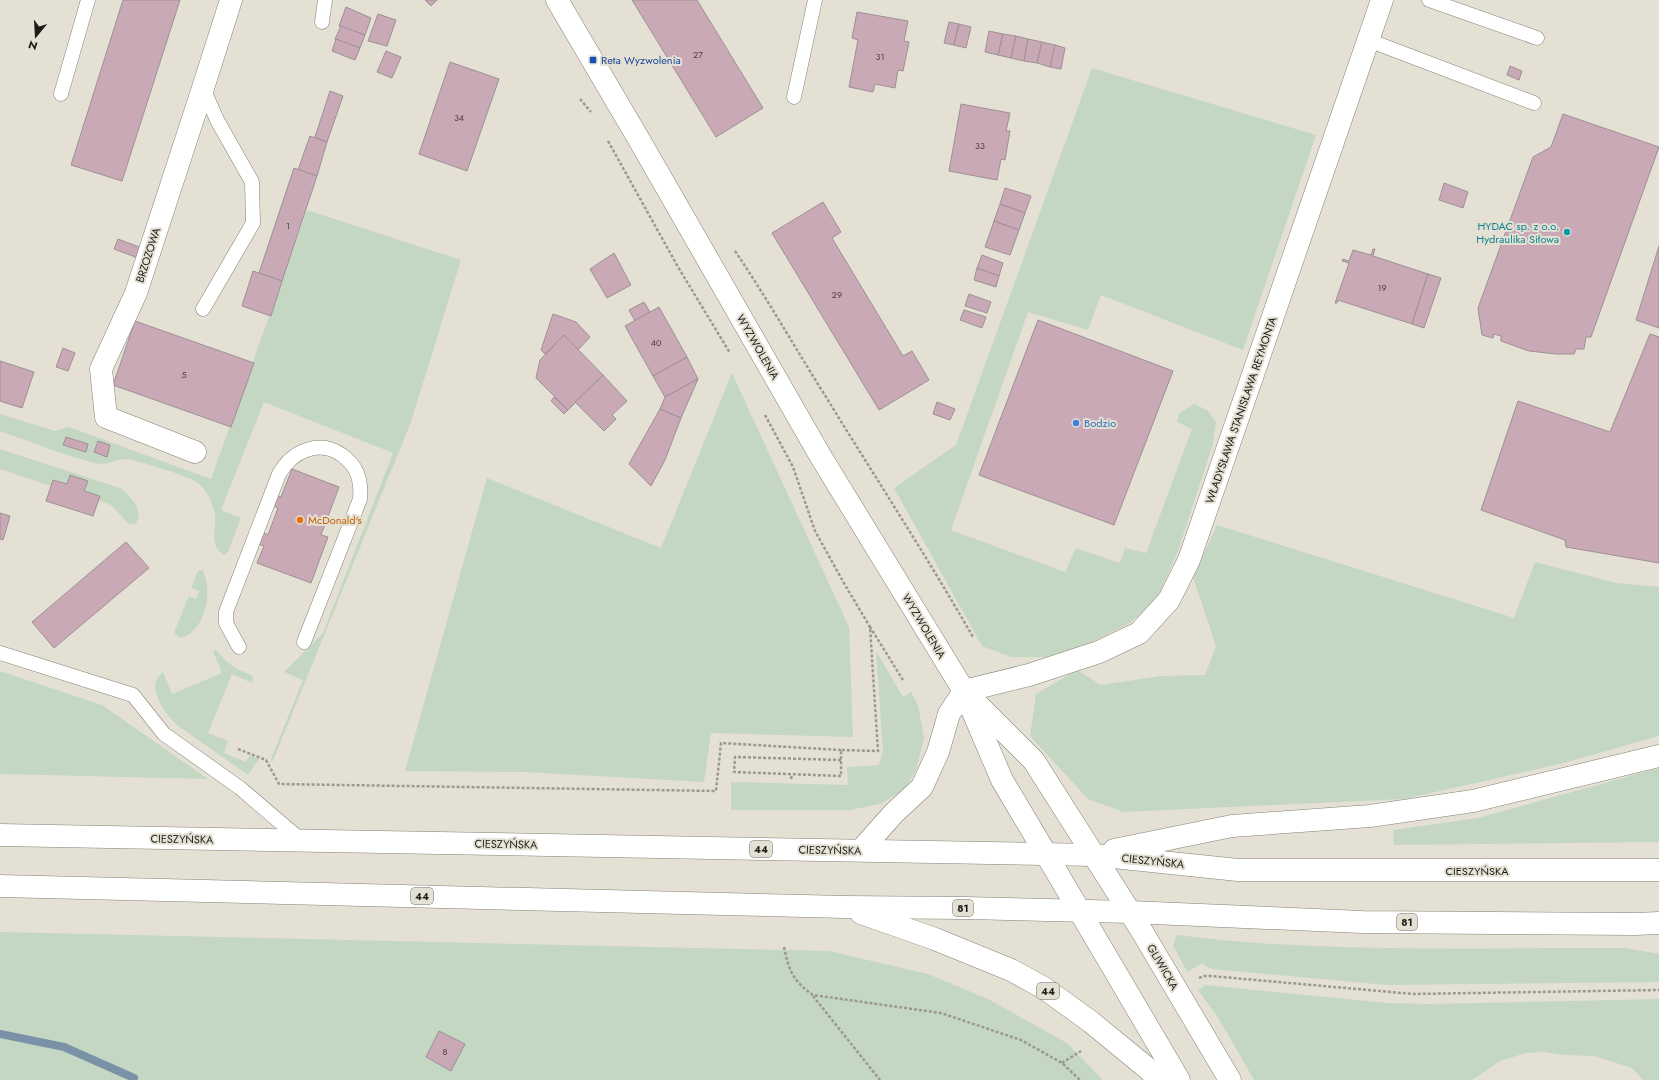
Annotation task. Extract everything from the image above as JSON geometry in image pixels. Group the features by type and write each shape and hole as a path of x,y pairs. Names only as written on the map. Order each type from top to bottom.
{"main road":[{"name":"BRZOZOWA","path":"195,452 106,417 101,369 136,293 231,0"},
{"name":"WYZWOLENIA","path":"557,0 641,143 821,457 964,691 1002,780 1046,854"},
{"name":"WŁADYSŁAWA STANISŁAWA REYMONTA","path":"964,691 1029,676 1099,652 1139,633 1169,600 1189,560 1382,0"},
{"name":"WYZWOLENIA","path":"964,691 1034,761 1094,855"},
{"path":"861,850 894,813 922,787 938,752 949,714 964,691"},
{"path":"1094,855 1232,826 1370,816 1473,801 1659,756"},
{"name":"CIESZYŃSKA","path":"0,835 1094,855 1238,870 1659,870"},
{"path":"1046,854 1081,911 1179,1080"},
{"name":"GLIWICKA","path":"1094,855 1130,912 1230,1080"},
{"name":"44","path":"0,886 844,907 935,939 1011,970 1044,988 1091,1022 1160,1080"},
{"name":"81","path":"844,907 1130,912 1362,922 1659,923"},
{"path":"1635,924 1659,933"}],"lane":[{"path":"61,94 88,0"},
{"path":"322,22 325,0"},
{"path":"794,97 815,0"},
{"path":"1429,0 1537,38"},
{"path":"1368,40 1534,103"},
{"path":"202,309 253,222 252,182 217,120 203,88"},
{"path":"239,647 226,623 226,612 279,474 284,464 293,456 305,450 316,447 328,449 338,453 354,467 360,481 360,499 304,642"},
{"path":"0,653 133,695 164,734 240,788 302,841"}],"path":[{"path":"580,99 593,115"},
{"path":"605,136 678,267 733,360"},
{"path":"732,246 933,568 973,636"},
{"path":"764,413 793,467 815,531 845,586 903,680"},
{"path":"238,749 266,760 279,784 716,791 721,743 878,751 870,627"},
{"path":"841,750 841,760 841,776 734,772 735,757 841,760"},
{"path":"791,779 792,774"},
{"path":"784,947 793,978 801,987 813,995 880,1080"},
{"path":"1197,979 1204,976 1210,976 1413,994 1659,990"},
{"path":"813,995 941,1013 1021,1040 1062,1063 1080,1080"},
{"path":"1062,1063 1081,1051"}],"green space":[{"path":"1092,68 1316,135 1243,350 1101,295 1088,330 1028,312 951,530 1065,572 1076,548 1120,563 1125,548 1146,553 1192,429 1177,422 1179,413 1194,404 1207,410 1216,422 1213,444 1177,554 1156,600 1130,623 1062,657 1011,657 982,646 894,488 956,445"},
{"path":"307,210 461,260 411,422 272,763 271,759 303,680 284,672 323,633 393,453 264,402 221,510 241,518 228,552 224,555 216,547 214,537 215,516 213,507 206,493 196,482 172,472 130,460 125,459 98,464 47,448 0,431 0,414 55,431 69,427 211,479"},
{"path":"732,373 849,627 853,737 711,733 704,782 525,772 405,771 487,478 661,548"},
{"path":"0,449 120,488 132,499 138,509 138,519 135,524 129,524 111,505 98,500 99,496 84,491 87,481 70,475 67,484 53,480 51,486 0,469"},
{"path":"1217,525 1514,618 1535,562 1616,583 1659,587 1659,736 1560,764 1404,799 1123,812 1088,799 1030,736 1036,694 1077,670 1101,685 1161,676 1205,675 1216,646 1193,577"},
{"path":"200,570 203,571 206,580 207,599 205,609 202,619 196,627 190,634 181,638 175,634 175,630 189,596 196,599 199,591 191,588 197,572"},
{"path":"216,650 235,668 253,677 252,683 232,674 208,733 228,741 224,753 246,762 250,755 259,759 248,775 177,725 167,714 158,700 155,685 163,672 172,694 222,673 213,651"},
{"path":"876,651 903,697 911,692 918,705 924,738 916,770 904,790 880,804 850,810 731,810 731,782 848,785 847,767 879,765 883,750"},
{"path":"0,671 102,705 208,779 0,774"},
{"path":"1659,768 1659,842 1394,845 1393,830 1478,818"},
{"path":"0,932 829,951 928,974 988,999 1067,1043 1103,1080 0,1080"},
{"path":"1177,935 1289,945 1345,947 1625,948 1659,954 1659,982 1386,985 1212,969 1205,966 1203,963 1187,972 1173,945"},
{"path":"1205,985 1387,1003 1429,1004 1659,999 1659,1080 1643,1080 1632,1068 1594,1056 1565,1055 1544,1052 1526,1053 1500,1061 1472,1080 1254,1080 1219,1019 1198,990"}],"building":[{"path":"123,0 180,0 122,181 71,165"},
{"path":"425,0 437,0 431,6"},
{"path":"632,0 697,0 763,108 716,137"},
{"path":"346,7 371,18 365,35 339,26"},
{"path":"857,12 908,21 904,41 909,42 903,71 898,70 895,88 875,84 873,92 849,87 858,40 852,38"},
{"path":"378,14 396,20 387,46 368,41"},
{"path":"949,22 959,24 954,45 944,43"},
{"path":"959,24 971,27 966,48 954,45"},
{"path":"341,26 365,35 360,48 335,39"},
{"path":"989,31 1003,34 998,55 985,52"},
{"path":"1003,34 1016,36 1011,58 998,55"},
{"path":"1016,36 1028,39 1024,61 1011,58"},
{"path":"336,39 360,48 355,60 332,51"},
{"path":"1028,39 1042,42 1037,63 1024,61"},
{"path":"1042,42 1055,45 1050,67 1037,63"},
{"path":"1055,45 1065,48 1061,69 1050,67"},
{"path":"386,51 401,57 392,78 377,72"},
{"path":"450,62 499,79 467,171 419,154"},
{"path":"1510,66 1522,71 1519,80 1507,75"},
{"path":"330,91 343,96 327,142 315,137"},
{"path":"961,104 1010,113 1006,131 1010,131 1005,160 1001,159 997,180 949,171"},
{"name":"HYDAC sp. z o.o. Hydraulika Siłowa","path":"1563,114 1659,147 1591,337 1586,337 1584,349 1576,349 1574,354 1529,351 1501,341 1501,336 1494,334 1493,338 1482,335 1478,308 1533,157 1551,147"},
{"path":"310,136 327,142 317,176 298,170"},
{"path":"294,168 317,176 282,281 259,273"},
{"path":"1444,183 1468,192 1463,208 1439,200"},
{"path":"1005,188 1031,196 1025,213 1000,204"},
{"path":"823,202 841,232 832,238 903,356 912,351 929,380 879,410 772,233"},
{"path":"1000,204 1025,213 1019,230 994,221"},
{"path":"994,221 1019,230 1010,255 985,247"},
{"path":"118,239 142,248 138,258 114,249"},
{"path":"1659,246 1659,328 1636,320"},
{"path":"1373,249 1375,249 1373,256 1428,274 1412,324 1338,300 1337,303 1335,303 1349,263 1342,261 1343,259 1349,261 1353,250 1371,255"},
{"path":"614,253 631,285 607,298 590,269"},
{"path":"982,255 1003,263 999,276 977,268"},
{"path":"977,268 999,276 996,287 974,280"},
{"path":"253,271 282,281 271,316 242,306"},
{"path":"1428,274 1441,278 1424,328 1412,324"},
{"path":"969,294 991,302 987,313 965,306"},
{"path":"644,302 650,312 635,321 629,310"},
{"path":"659,307 687,357 653,376 625,326"},
{"path":"964,310 986,317 982,328 960,320"},
{"path":"553,314 576,322 590,337 578,350 564,335 545,354 541,350"},
{"name":"Bodzio","path":"1038,320 1173,371 1114,525 979,475"},
{"path":"135,321 254,363 231,427 113,385"},
{"path":"1650,334 1659,337 1659,563 1566,547 1565,540 1481,510 1518,401 1610,432"},
{"path":"564,335 603,375 568,410 536,378 540,360"},
{"path":"63,348 75,353 68,371 56,367"},
{"path":"687,357 698,379 665,397 653,376"},
{"path":"0,361 34,372 22,408 0,401"},
{"path":"603,375 627,401 612,415 616,419 604,431 575,402"},
{"path":"698,379 681,418 660,409 665,397"},
{"path":"554,397 568,410 564,414 551,401"},
{"path":"937,402 955,409 950,420 933,414"},
{"path":"660,409 681,418 665,460 651,486 629,464"},
{"path":"66,437 88,444 86,452 63,445"},
{"path":"98,441 110,445 107,457 94,452"},
{"name":"McDonald's","path":"292,469 339,487 321,535 328,537 311,583 257,563 264,546 258,544 262,532 268,535 278,508 272,505 276,495 281,497"},
{"path":"70,475 88,481 84,491 100,496 93,516 46,501 53,480 67,484"},
{"path":"0,513 10,516 3,540 0,539"},
{"path":"126,542 149,568 54,648 32,622"},
{"path":"439,1031 465,1044 451,1071 426,1057"}],"waterway":[{"path":"0,1034 64,1047 134,1078"}],"place":[{"name":"Reta Wyzwolenia","path":"593,60"},
{"name":"HYDAC sp. z o.o. Hydraulika Siłowa","path":"1567,232"},
{"name":"Bodzio","path":"1076,423"},
{"name":"McDonald's","path":"300,520"}]}
